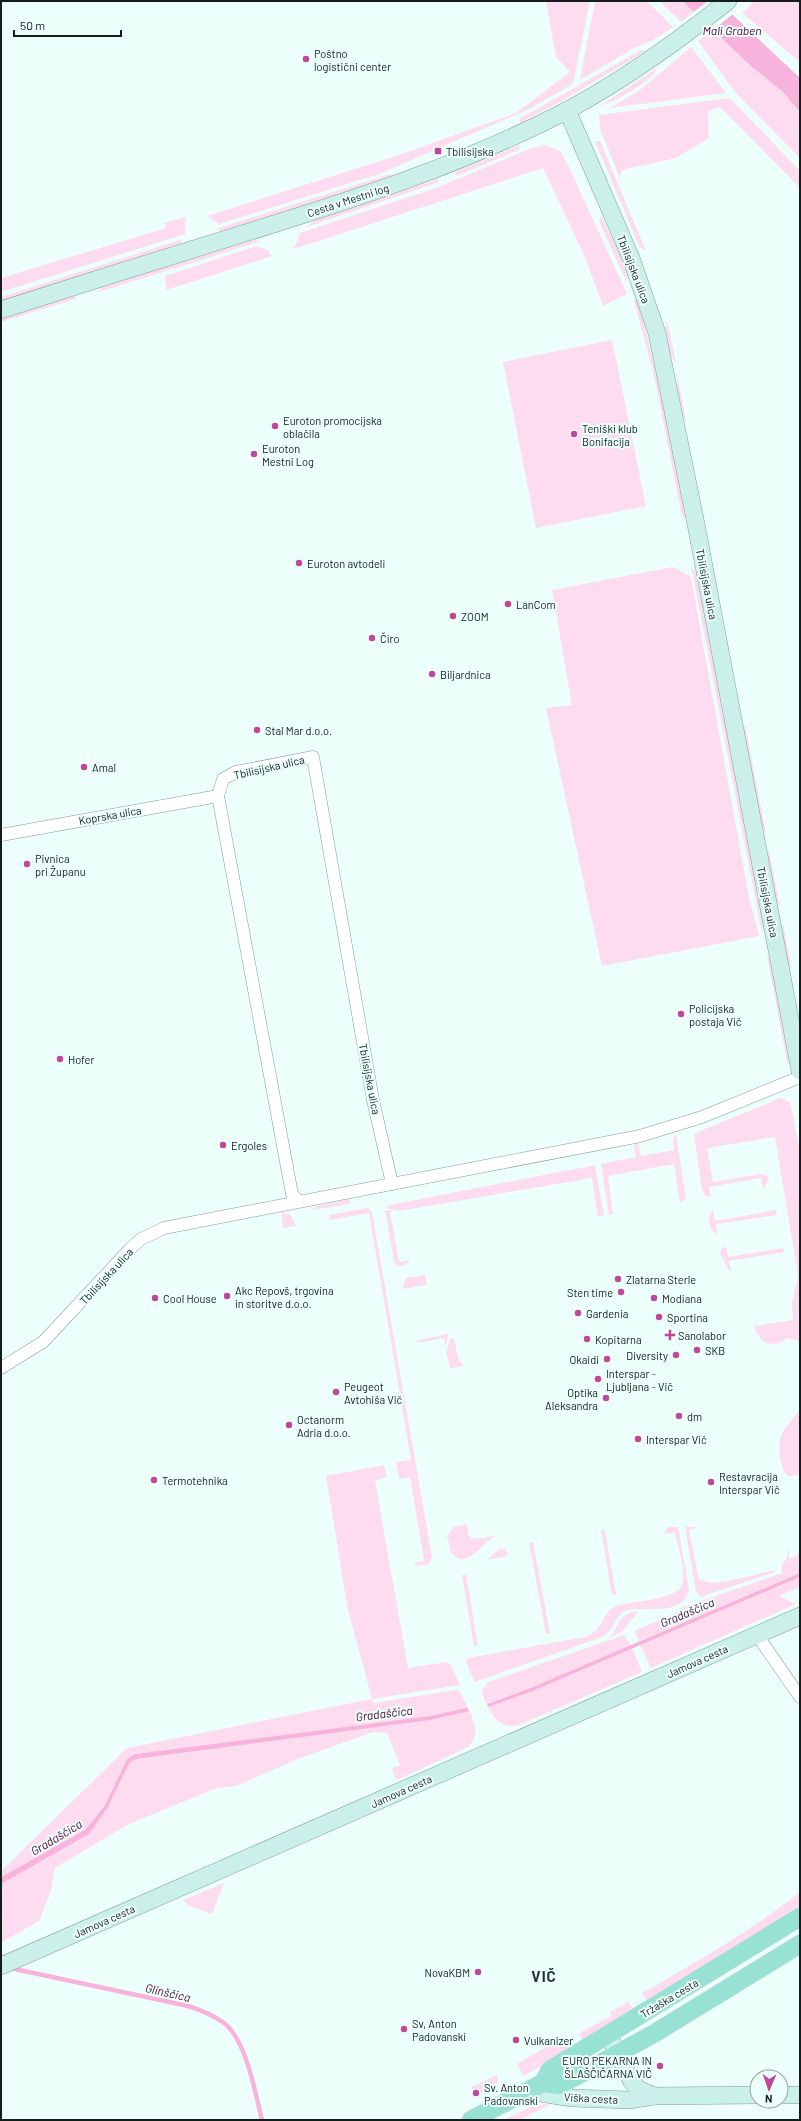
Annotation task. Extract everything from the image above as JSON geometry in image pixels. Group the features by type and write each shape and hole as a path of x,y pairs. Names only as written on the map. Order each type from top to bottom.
{"main road":[{"name":"Tržaška cesta","path":"536,2087 550,2070 800,1917"},
{"name":"Tržaška cesta","path":"471,2120 536,2087 559,2085 618,2054 723,1992 800,1944"}],"street":[{"name":"Cesta v Mestni log","path":"1,310 375,192 521,133 567,110 622,78 675,43 728,1"},
{"name":"Tbilisijska ulica","path":"567,110 631,258 657,333 695,519 800,1071"},
{"name":"Tbilisijska ulica","path":"218,796 223,779 236,772 312,757 373,1100 392,1184"},
{"name":"Koprska ulica","path":"1,835 218,796"},
{"path":"218,796 292,1194 298,1201"},
{"name":"Tbilisijska ulica","path":"1,1368 43,1342 80,1304 105,1273 130,1249 150,1234 182,1223 640,1136 702,1118 800,1078"},
{"name":"Jamova cesta","path":"1,1966 800,1616"},
{"path":"757,1635 800,1697"},
{"name":"Viška cesta","path":"608,2034 638,2089 654,2096"},
{"name":"Viška cesta","path":"536,2087 581,2099 629,2100 654,2096 749,2095"},
{"path":"789,2095 800,2095"}],"shaded area":[{"path":"546,1 590,1 573,84 529,109 382,173 219,224 207,216 399,155 516,113 570,72 556,57"},
{"path":"595,1 647,1 673,27 655,39 634,48 580,80"},
{"path":"659,1 682,1 694,12 681,22"},
{"path":"755,1 800,1 800,62 742,13"},
{"path":"712,30 783,92 800,112 800,158 735,92 698,41"},
{"path":"691,47 726,93 610,108 640,90"},
{"path":"641,50 646,51 560,102 520,123 519,119"},
{"path":"657,68 649,79 641,85 623,96 600,106"},
{"path":"730,98 800,171 800,188 722,109 718,107 708,112 709,138 676,158 625,169 621,172 620,179 600,128 599,115"},
{"path":"595,141 600,141 646,251 639,246"},
{"path":"520,145 519,150 456,176 455,172"},
{"path":"545,145 560,151 568,165 627,294 603,306 584,255 543,168 294,249 300,233 436,188 529,149"},
{"path":"390,174 393,177 224,232 216,229"},
{"path":"438,179 439,182 304,228 317,219"},
{"path":"601,216 626,267 627,283 599,221"},
{"path":"186,217 185,234 1,292 1,278 166,228 164,223"},
{"path":"183,239 179,245 1,301 1,297"},
{"path":"254,240 261,241 96,293 104,286"},
{"path":"257,246 268,250 272,256 166,290 165,276"},
{"path":"73,296 79,298 1,322 1,318"},
{"path":"638,298 663,401 686,517 682,517 654,375 634,301"},
{"path":"667,320 676,363 673,360 667,343"},
{"name":"Teniški klub Bonifacija","path":"612,340 646,506 536,528 503,362"},
{"path":"678,378 686,421 682,413 679,400 677,387"},
{"path":"691,565 698,577 764,927 762,933"},
{"path":"673,567 691,577 749,898 759,936 602,966 546,708 572,705 552,590"},
{"path":"745,725 766,833 762,829 743,729"},
{"path":"769,851 780,906 776,903 767,855"},
{"path":"783,924 792,970 784,955 781,935"},
{"path":"767,955 771,960 789,1062 787,1062"},
{"path":"781,1098 790,1102 800,1151 800,1341 787,1338 777,1344 772,1344 767,1343 759,1337 754,1326 793,1320 792,1303 798,1275 775,1137 707,1148 713,1182 760,1174 767,1175 769,1179 763,1189 761,1178 709,1187 711,1197 705,1195 702,1190 694,1135 700,1131"},
{"path":"676,1134 686,1199 680,1203 674,1164 608,1176 613,1214 609,1215 601,1164 636,1157 634,1144 638,1143 641,1156 674,1150 673,1140"},
{"path":"595,1165 604,1215 598,1217 592,1178 399,1211 386,1208 390,1205"},
{"path":"350,1199 350,1204 311,1210 318,1206"},
{"path":"368,1208 372,1212 432,1557 429,1564 418,1566 413,1563 424,1561 410,1477 399,1479 396,1462 411,1460 369,1213 330,1220 329,1215"},
{"path":"385,1210 394,1211 390,1212 399,1262 410,1260 406,1265 398,1266 394,1262"},
{"path":"713,1210 715,1221 776,1210 777,1215 716,1224 717,1235 710,1227 709,1223"},
{"path":"281,1212 291,1215 296,1226 283,1228"},
{"path":"726,1246 728,1257 783,1248 784,1252 729,1261 731,1271 729,1271 720,1253 721,1249"},
{"path":"425,1275 427,1285 402,1289 406,1278"},
{"path":"448,1334 446,1347 444,1338 416,1343 418,1340"},
{"path":"454,1338 459,1362 462,1362 463,1366 450,1368 446,1351 450,1339"},
{"path":"800,1410 800,1475 788,1476 784,1471 779,1453 780,1439 785,1428"},
{"path":"384,1465 387,1477 375,1481 408,1668 447,1662 450,1664 460,1685 372,1699 348,1610 326,1476"},
{"path":"467,1524 469,1536 472,1539 496,1536 470,1557 459,1559 451,1553 447,1537 453,1527"},
{"path":"668,1527 678,1527 689,1589 686,1598 680,1604 662,1609 624,1611 618,1617 609,1632 602,1637 475,1682 466,1663 468,1658 585,1637 600,1626 607,1614 614,1607 665,1597 674,1593 680,1588 683,1581 683,1569 675,1532 664,1534"},
{"path":"685,1527 700,1527 689,1530 699,1580 713,1583 775,1570 775,1572 700,1597 696,1591"},
{"path":"601,1530 605,1530 616,1595 612,1595"},
{"path":"533,1542 550,1633 546,1634 529,1543"},
{"path":"789,1547 789,1559 800,1554 800,1573 639,1641 634,1631 678,1612 681,1608 782,1573 781,1567 787,1557"},
{"path":"500,1548 506,1550 508,1556 487,1560"},
{"path":"466,1574 478,1646 474,1646 462,1575"},
{"path":"800,1577 800,1587 779,1596 796,1604 651,1668 640,1645"},
{"path":"637,1612 623,1631 608,1639 622,1618 631,1613"},
{"path":"624,1635 631,1645 528,1689 486,1704 482,1693 483,1688 487,1686 486,1683"},
{"path":"632,1648 642,1672 519,1725 508,1726 500,1722 488,1707 530,1692"},
{"path":"456,1690 461,1694 468,1708 430,1716 135,1754 127,1759 104,1807 85,1830 1,1878 1,1871 127,1748 372,1699 373,1703"},
{"path":"470,1711 475,1726 475,1734 472,1743 468,1747 399,1779 396,1779 392,1768 400,1765 387,1733 373,1732 300,1758 236,1786 217,1788 129,1824 55,1868 51,1891 39,1921 1,1943 1,1884 89,1834 107,1809 130,1762 136,1759"},
{"path":"224,1883 212,1914 187,1905 183,1900"},
{"path":"800,1892 800,1909 647,2002 642,1993 743,1933"},
{"path":"628,2002 634,2010 583,2042 579,2033 612,2016 610,2012"},
{"path":"563,2037 570,2051 523,2076 517,2064"},
{"path":"497,2075 498,2080 495,2087 474,2095 471,2087"},
{"path":"553,2103 520,2120 504,2120 532,2106"}],"water":[{"name":"Mali Graben","path":"682,1 718,1 800,78 800,112 783,92 751,66"},
{"name":"Gradaščica","path":"800,1573 800,1577 530,1692 488,1707 430,1720 136,1759 130,1762 107,1809 89,1834 1,1884 1,1878 5,1875 85,1830 104,1807 127,1759 135,1754 430,1716 490,1703 528,1689"}],"pier":[{"path":"708,1 721,1 734,13 711,32 692,13"},
{"path":"486,1702 489,1708 470,1713 467,1706"}],"waterway":[{"name":"Glinščica","path":"10,1968 188,2006 216,2018 232,2031 239,2042 249,2068 262,2120"}],"place":[{"name":"Poštno logistični center","path":"306,59"},
{"name":"Tbilisijska","path":"438,151"},
{"name":"Euroton promocijska oblačila","path":"275,426"},
{"name":"Teniški klub Bonifacija","path":"574,434"},
{"name":"Euroton Mestni Log","path":"254,454"},
{"name":"Euroton avtodeli","path":"299,563"},
{"name":"LanCom","path":"508,604"},
{"name":"ZOOM","path":"453,616"},
{"name":"Čiro","path":"372,638"},
{"name":"Biljardnica","path":"432,674"},
{"name":"Stal Mar d.o.o.","path":"257,730"},
{"name":"Amal","path":"84,767"},
{"name":"Pivnica pri Županu","path":"27,864"},
{"name":"Policijska postaja Vič","path":"681,1014"},
{"name":"Hofer","path":"60,1059"},
{"name":"Ergoles","path":"223,1145"},
{"name":"Zlatarna Sterle","path":"618,1279"},
{"name":"Sten time","path":"621,1292"},
{"name":"Akc Repovš, trgovina in storitve d.o.o.","path":"227,1296"},
{"name":"Cool House","path":"155,1298"},
{"name":"Modiana","path":"654,1298"},
{"name":"Gardenia","path":"578,1313"},
{"name":"Sportina","path":"659,1317"},
{"name":"Sanolabor","path":"670,1335"},
{"name":"Kopitarna","path":"587,1339"},
{"name":"SKB","path":"697,1350"},
{"name":"Diversity","path":"676,1355"},
{"name":"Okaidi","path":"607,1359"},
{"name":"Interspar - Ljubljana - Vič","path":"598,1379"},
{"name":"Peugeot Avtohiša Vič","path":"336,1392"},
{"name":"Optika Aleksandra","path":"606,1398"},
{"name":"dm","path":"679,1416"},
{"name":"Octanorm Adria d.o.o.","path":"289,1425"},
{"name":"Interspar Vič","path":"638,1439"},
{"name":"Termotehnika","path":"154,1480"},
{"name":"Restavracija Interspar Vič","path":"711,1482"},
{"name":"NovaKBM","path":"478,1972"},
{"name":"Sv, Anton Padovanski","path":"404,2029"},
{"name":"Vulkanizer","path":"516,2040"},
{"name":"EURO PEKARNA IN ŠLAŠČIČARNA VIČ","path":"660,2066"},
{"name":"Sv. Anton Padovanski","path":"476,2093"}],"district":[{"name":"VIČ","path":"544,1976"}]}
